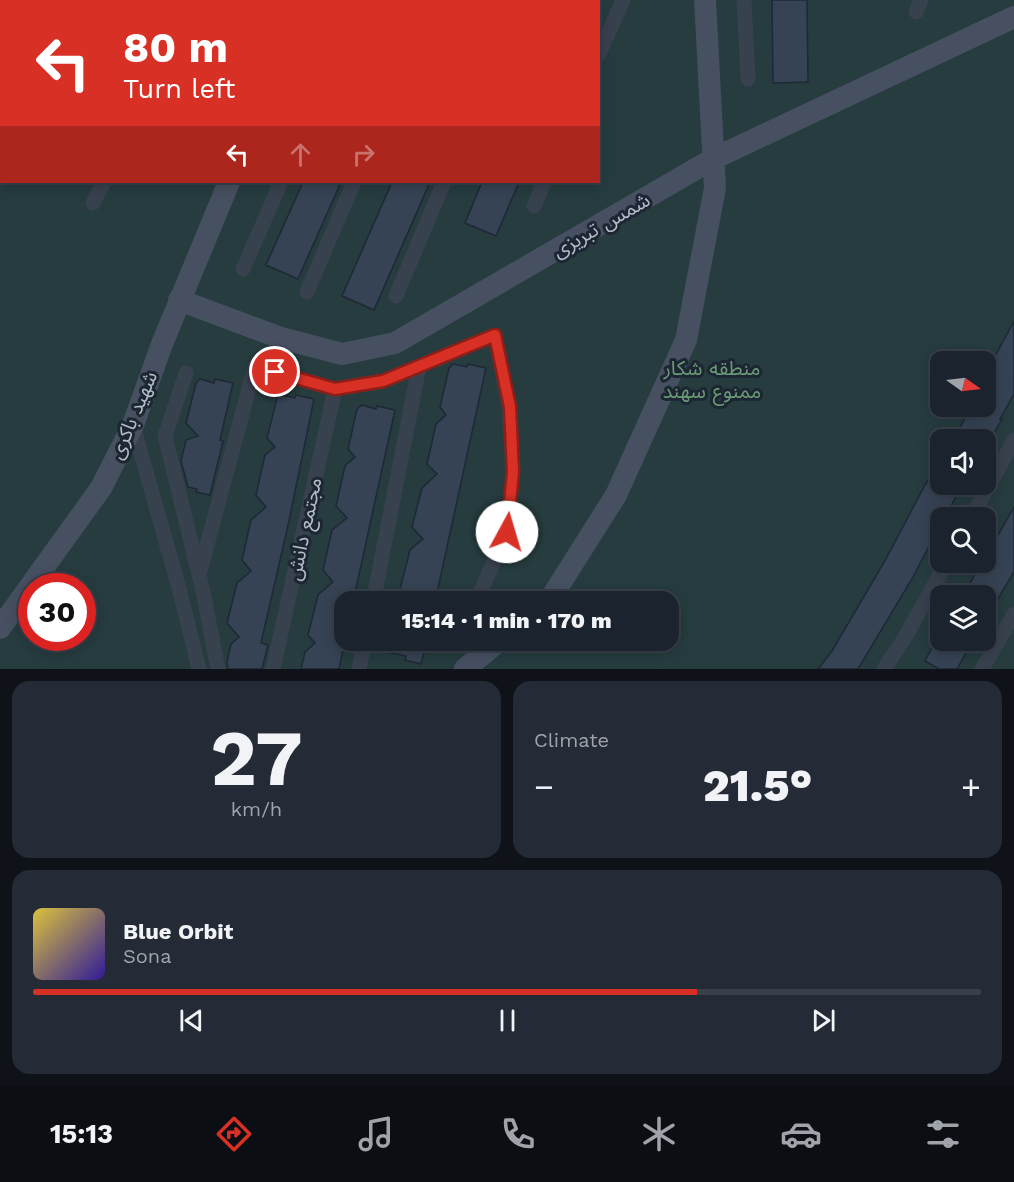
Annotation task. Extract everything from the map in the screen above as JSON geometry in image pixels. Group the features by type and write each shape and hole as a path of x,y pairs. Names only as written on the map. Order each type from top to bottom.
{"street":[{"path":"600,52 623,0"},
{"path":"555,591 616,495 686,340 715,188 705,0"},
{"path":"744,0 748,79"},
{"name":"شمس تبریزی","path":"179,300 281,338 342,354 394,343 714,159 1014,17"},
{"path":"93,203 103,183"},
{"name":"شهید باکری","path":"0,628 101,488 133,425 179,300 229,183"},
{"path":"243,268 280,183"},
{"path":"307,292 354,183"},
{"path":"396,296 444,183"},
{"path":"534,206 544,183"},
{"path":"199,575 255,366 335,389 383,381 495,335 510,407 513,472 507,532 481,591"},
{"path":"375,591 419,367"},
{"path":"186,373 165,436 203,591 218,669"},
{"name":"مجتمع دانش","path":"273,669 335,389"},
{"path":"133,425 199,669"},
{"path":"978,507 1014,440"},
{"path":"885,668 941,573"},
{"path":"180,592 203,591"},
{"path":"982,669 1014,614"},
{"path":"359,669 363,651"},
{"path":"465,669 487,651"}],"green space":[{"name":"منطقه شکار ممنوع سهند","path":"600,0 1014,0 1014,669 0,669 0,183 600,183"}],"building":[{"path":"772,0 807,0 808,82 773,83"},
{"path":"303,183 341,183 298,279 266,265"},
{"path":"392,183 430,183 374,310 342,296"},
{"path":"482,183 519,183 496,236 465,223"},
{"path":"1014,321 1014,394 1000,419 1002,419 996,430 959,429 966,417 996,417 996,354"},
{"path":"453,364 467,367 468,364 486,368 437,591 402,591 400,589 410,550 423,539 412,527 422,488 437,474 427,464 436,424 446,415 440,407 449,368"},
{"path":"200,379 214,383 215,379 233,383 220,440 223,441 210,495 196,492 197,489 188,487 181,461 186,440 198,436 186,423 196,383"},
{"path":"281,395 295,398 296,395 314,399 261,643 268,645 262,669 228,669 227,662 231,644 239,637 227,623 237,583 251,571 242,560 251,520 266,507 256,495 265,455 275,447 267,438 277,398"},
{"path":"362,405 376,409 377,406 395,410 355,591 334,591 334,651 343,651 339,669 301,669 305,652 315,643 308,635 318,595 333,582 323,570 332,530 347,518 336,506 345,466 355,457 348,449 357,409"},
{"path":"930,477 930,495 956,495 950,507 930,507 930,544 913,577 858,669 818,669 832,651 886,559"},
{"path":"1014,507 1014,572 996,602 996,585 969,585 976,573 996,573 996,538"},
{"path":"382,651 424,651 421,664 405,660 406,656"},
{"path":"930,651 967,651 957,669 939,669 925,661"}],"route":[{"path":"275,372 335,389 383,381 495,335 510,407 513,472 507,532"}]}
